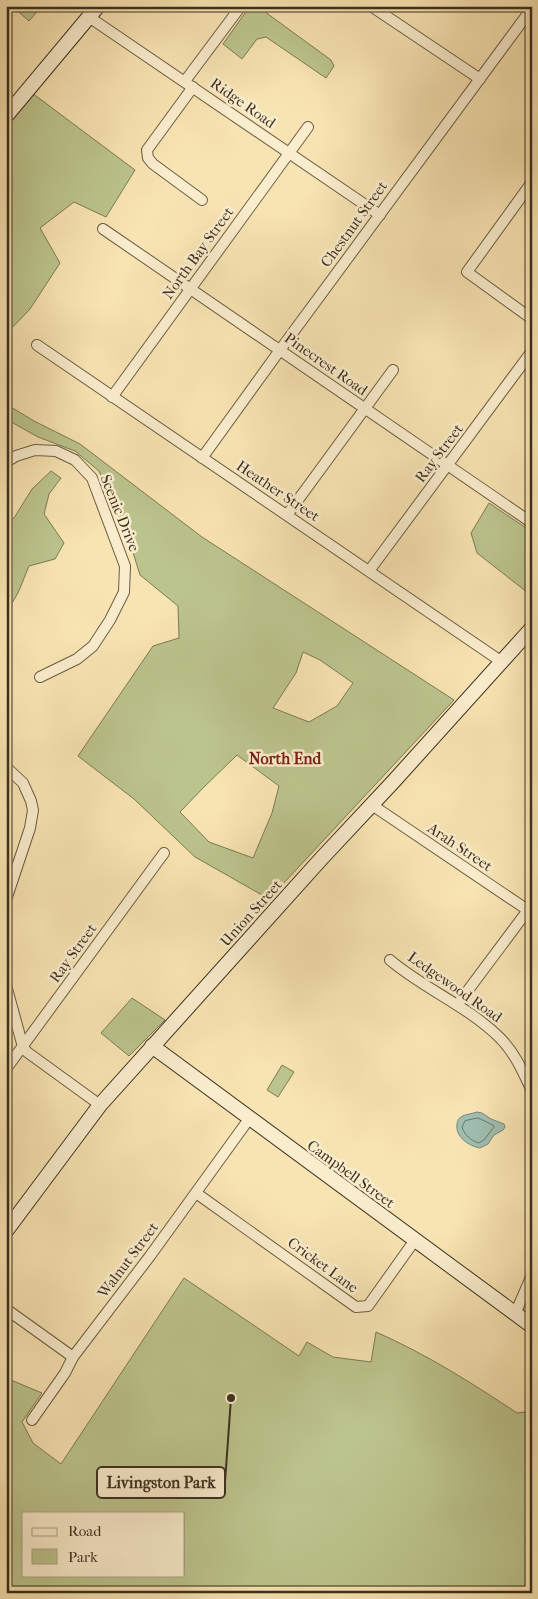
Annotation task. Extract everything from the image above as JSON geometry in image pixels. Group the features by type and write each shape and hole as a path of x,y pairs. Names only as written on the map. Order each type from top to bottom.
{"street":[{"path":"202,200 153,164 148,158 147,150 241,6"},
{"path":"372,6 480,79"},
{"name":"Chestnut Street","path":"202,458 532,8"},
{"path":"6,116 93,11"},
{"name":"Ridge Road","path":"93,11 189,84 380,215"},
{"name":"North Bay Street","path":"112,397 308,127"},
{"path":"532,182 467,272 532,318"},
{"name":"Pinecrest Road","path":"103,229 532,523"},
{"name":"Heather Street","path":"37,345 502,662"},
{"name":"Ray Street","path":"369,571 532,352"},
{"path":"287,515 394,370"},
{"name":"Scenic Drive","path":"6,462 16,456 35,450 56,451 75,460 92,478 124,566 124,592 110,620 93,646 77,659 40,677"},
{"name":"Union Street","path":"6,1231 100,1105 532,628"},
{"path":"6,767 23,783 32,801 33,810 30,828 6,900"},
{"name":"Arah Street","path":"372,805 530,909"},
{"name":"Ray Street","path":"6,1070 164,853"},
{"path":"457,1005 530,909"},
{"name":"Ledgewood Road","path":"390,960 406,973 457,1005 494,1032 518,1062 532,1091"},
{"path":"6,985 23,1046 32,1057 100,1105"},
{"name":"Campbell Street","path":"152,1046 532,1326"},
{"name":"Walnut Street","path":"32,1420 73,1358 249,1119"},
{"name":"Cricket Lane","path":"196,1193 356,1307 368,1306 415,1240"},
{"path":"515,1314 532,1275"},
{"path":"6,1309 73,1358"}],"green space":[{"path":"6,6 42,6 29,21 14,8 6,18"},
{"path":"250,6 257,6 331,60 334,66 326,78 266,37 257,39 242,59 223,44"},
{"path":"32,93 135,170 106,217 74,202 40,228 60,263 30,309 6,334 6,124"},
{"path":"6,404 34,421 80,444 202,537 454,700 269,899 195,857 134,799 78,756 153,646 179,638 178,606 140,575 131,546 99,471 75,451 38,437 6,419","holes":["303,652 320,660 353,683 337,706 309,722 273,708 296,673","237,755 279,786 272,813 253,858 209,842 180,812"]},
{"path":"51,471 61,478 49,494 44,514 64,543 55,559 29,566 18,593 6,613 6,524 14,518 32,489"},
{"path":"489,503 532,532 532,596 477,553 471,533"},
{"path":"132,998 165,1020 129,1056 101,1033"},
{"path":"282,1065 294,1072 278,1097 267,1090"},
{"path":"184,1278 299,1356 307,1342 333,1357 371,1362 376,1332 448,1370 517,1413 532,1411 532,1593 6,1593 6,1378 42,1393 22,1422 33,1443 61,1464"}],"water":[{"path":"477,1112 504,1124 505,1127 494,1135 488,1144 480,1148 471,1145 460,1137 457,1129 460,1118"}],"place":[{"name":"Livingston Park","path":"231,1398"}],"district":[{"name":"North End","path":"285,758"}]}
